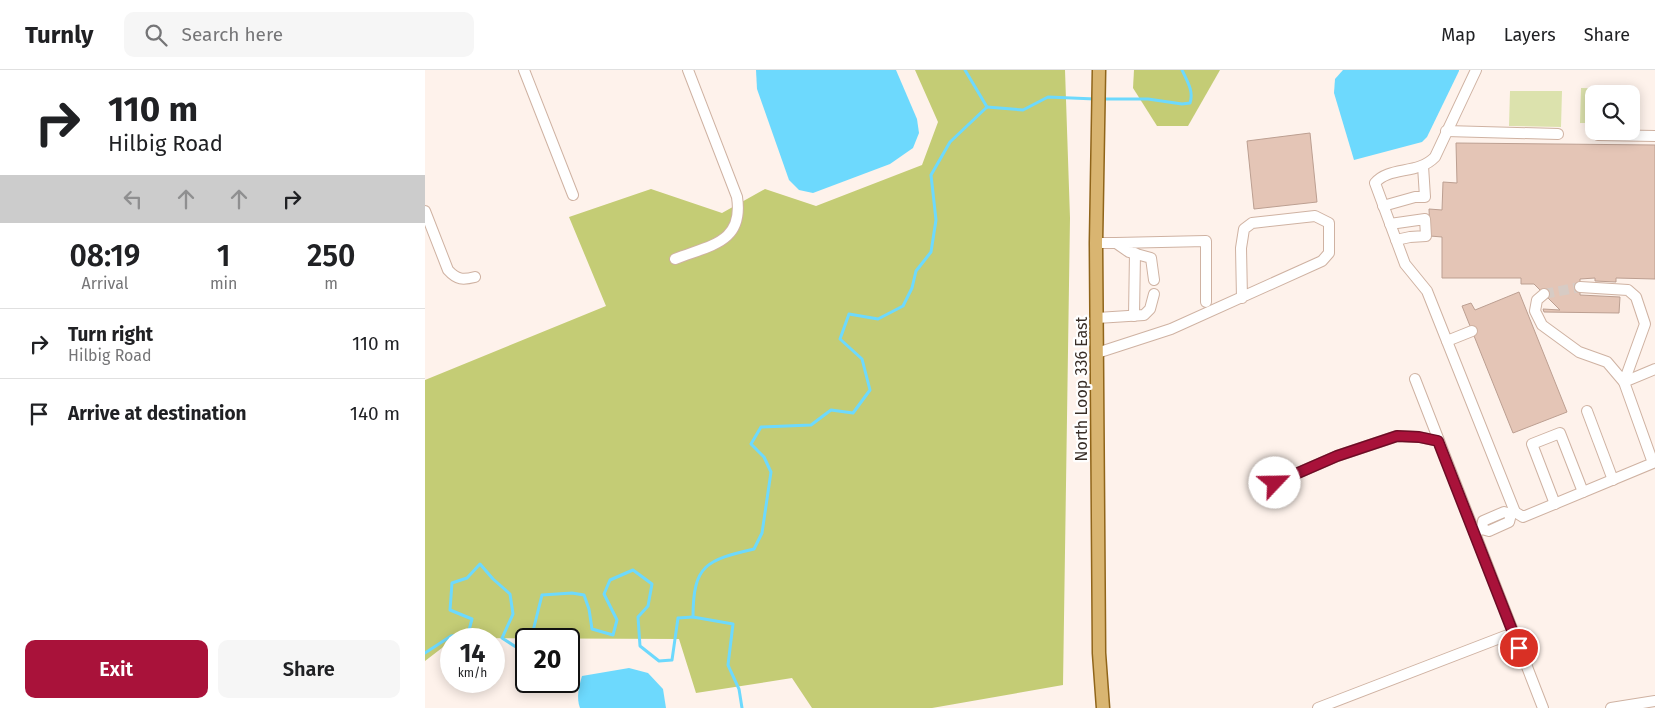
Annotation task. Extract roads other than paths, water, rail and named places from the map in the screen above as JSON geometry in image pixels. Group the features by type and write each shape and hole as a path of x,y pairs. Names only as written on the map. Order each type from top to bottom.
{"main road":[{"name":"North Loop 336 East","path":"1099,70 1096,243 1099,653 1103,708"}],"street":[{"path":"524,70 573,195"},
{"path":"675,259 726,238 735,226 739,211 737,197 688,70"},
{"path":"1476,70 1431,162 1423,166 1381,176 1375,183 1405,264 1427,291 1513,513"},
{"path":"1446,131 1558,134"},
{"path":"1640,135 1655,136"},
{"path":"1383,206 1415,197 1425,197 1423,166"},
{"path":"425,211 448,270 455,278 464,280 475,277"},
{"path":"1097,353 1171,329 1242,298 1322,261 1329,253 1329,223 1315,216 1252,223 1244,229 1241,248 1242,298"},
{"path":"1390,224 1425,219 1426,236 1396,240"},
{"path":"1096,243 1206,241 1206,302"},
{"path":"1116,243 1129,252 1151,258 1154,280"},
{"path":"1134,316 1135,253"},
{"path":"1580,287 1628,290 1636,297 1645,324 1624,382"},
{"path":"1097,318 1144,315 1150,309 1154,294"},
{"path":"1478,530 1483,521 1504,512 1523,517 1653,463 1624,382 1607,362 1579,352 1542,325 1535,311 1537,300 1544,294"},
{"path":"1447,342 1473,331"},
{"path":"1624,382 1655,369"},
{"path":"1415,379 1438,441 1478,530 1513,633 1543,708"},
{"path":"1587,411 1613,480"},
{"path":"1555,504 1532,444 1560,434 1583,492"},
{"path":"1275,483 1337,456 1397,436 1419,437 1438,441"},
{"path":"1318,708 1513,633"},
{"path":"1611,708 1655,702"}],"water":[{"path":"756,70 896,70 917,119 919,133 913,148 890,164 813,193 799,190 789,180 757,89"},
{"path":"1343,70 1459,71 1427,137 1422,142 1354,160 1334,93 1335,79"},
{"path":"629,668 648,673 663,689 666,708 580,708 578,696 582,676"}],"waterway":[{"path":"965,70 987,107"},
{"path":"1102,99 1148,99 1182,104 1190,103 1191,90 1182,70"},
{"path":"987,107 1023,110 1048,97 1095,99"},
{"path":"742,708 739,689 728,665 733,624 693,617 696,586 700,575 706,567 714,561 754,549 762,533 771,472 764,457 751,444 761,427 811,425 831,410 853,413 870,390 862,359 840,339 849,314 878,319 903,306 912,288 916,271 931,252 936,220 931,175 950,142 987,107"},
{"path":"425,653 451,636 468,634 472,619 450,610 452,583 467,578 480,564 510,594 513,614 502,638 515,646"},
{"path":"534,628 542,595 572,593 584,595 589,609 592,629 613,635 617,620 604,594 610,580 633,570 652,584 648,606 638,617 640,646 659,661 672,660 678,618 693,617"}],"tunnel":[{"path":"1544,294 1580,287"}]}
